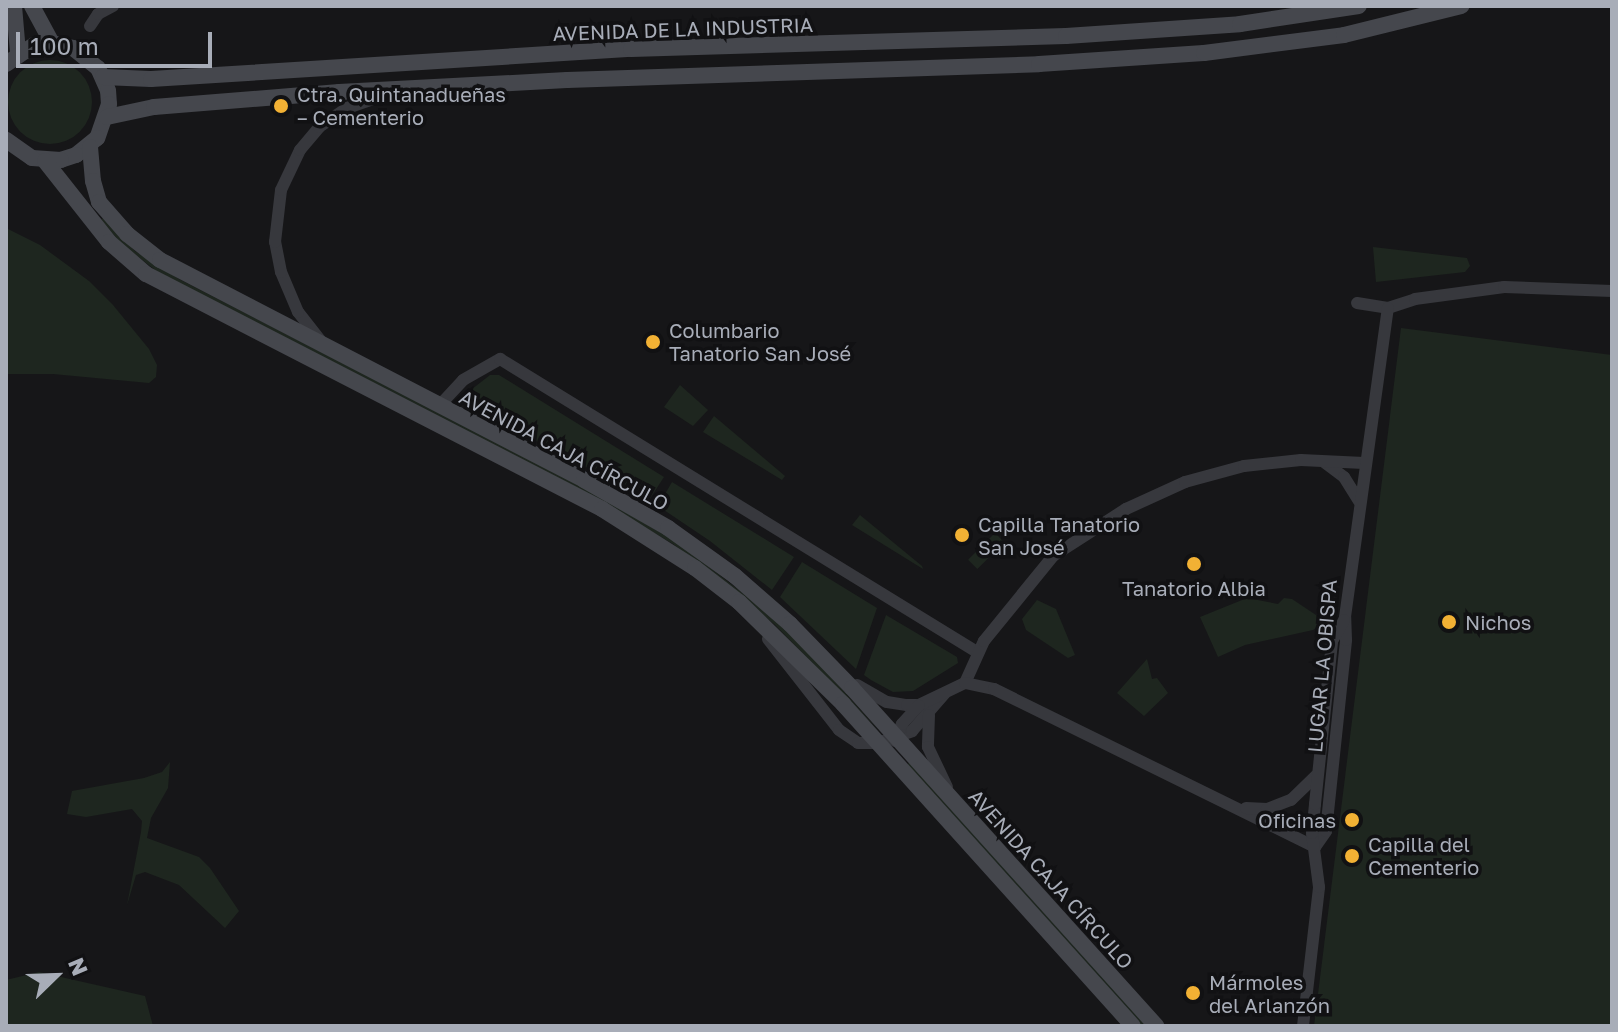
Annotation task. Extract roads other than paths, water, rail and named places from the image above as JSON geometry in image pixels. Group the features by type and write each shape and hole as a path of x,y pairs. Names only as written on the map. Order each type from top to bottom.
{"main road":[{"path":"6,140 20,153 45,161 61,160 90,147 107,117 108,90 103,77 82,53 52,43 12,58 14,6"},
{"path":"32,6 52,43"},
{"name":"AVENIDA DE LA INDUSTRIA","path":"103,77 151,79 631,49 1066,36 1228,25 1359,6"},
{"path":"107,117 154,107 520,82 959,67 1204,53 1334,37 1461,6"},
{"name":"AVENIDA CAJA CÍRCULO","path":"90,147 93,181 99,202 160,260 584,480 668,528 735,576 810,643 1156,1026"},
{"name":"AVENIDA CAJA CÍRCULO","path":"45,161 109,242 146,274 602,509 695,568 739,602 814,674 1133,1026"}],"street":[{"path":"90,26 98,14 113,6"},
{"path":"327,348 298,312 277,255 276,225 281,190 300,150 319,127 340,112 390,93 520,82"},
{"path":"1357,303 1388,308 1415,299 1504,287 1612,291"},
{"name":"LUGAR LA OBISPA","path":"1303,1026 1319,887 1315,847 1326,831 1346,640 1345,617 1364,463 1388,308"},
{"path":"439,406 463,380 500,359 977,652"},
{"path":"1321,461 1344,477 1359,501"},
{"path":"965,683 977,652 1053,556 1126,509 1213,473 1265,463 1364,463"},
{"path":"1315,847 1312,833 1332,641 1345,617"},
{"path":"810,643 864,692 887,702 919,705"},
{"path":"890,757 902,724 919,705 965,683 1008,694 1315,847"},
{"path":"878,743 912,731 947,691"},
{"path":"929,715 928,747 954,800"},
{"path":"1237,807 1267,809 1281,804 1301,792 1318,774"}],"place":[{"name":"Ctra. Quintanadueñas – Cementerio","path":"281,106"},
{"name":"Columbario Tanatorio San José","path":"653,342"},
{"name":"Capilla Tanatorio San José","path":"962,535"},
{"name":"Tanatorio Albia","path":"1194,564"},
{"name":"Nichos","path":"1449,622"},
{"name":"Oficinas","path":"1352,820"},
{"name":"Capilla del Cementerio","path":"1352,856"},
{"name":"Mármoles del Arlanzón","path":"1193,993"}]}
